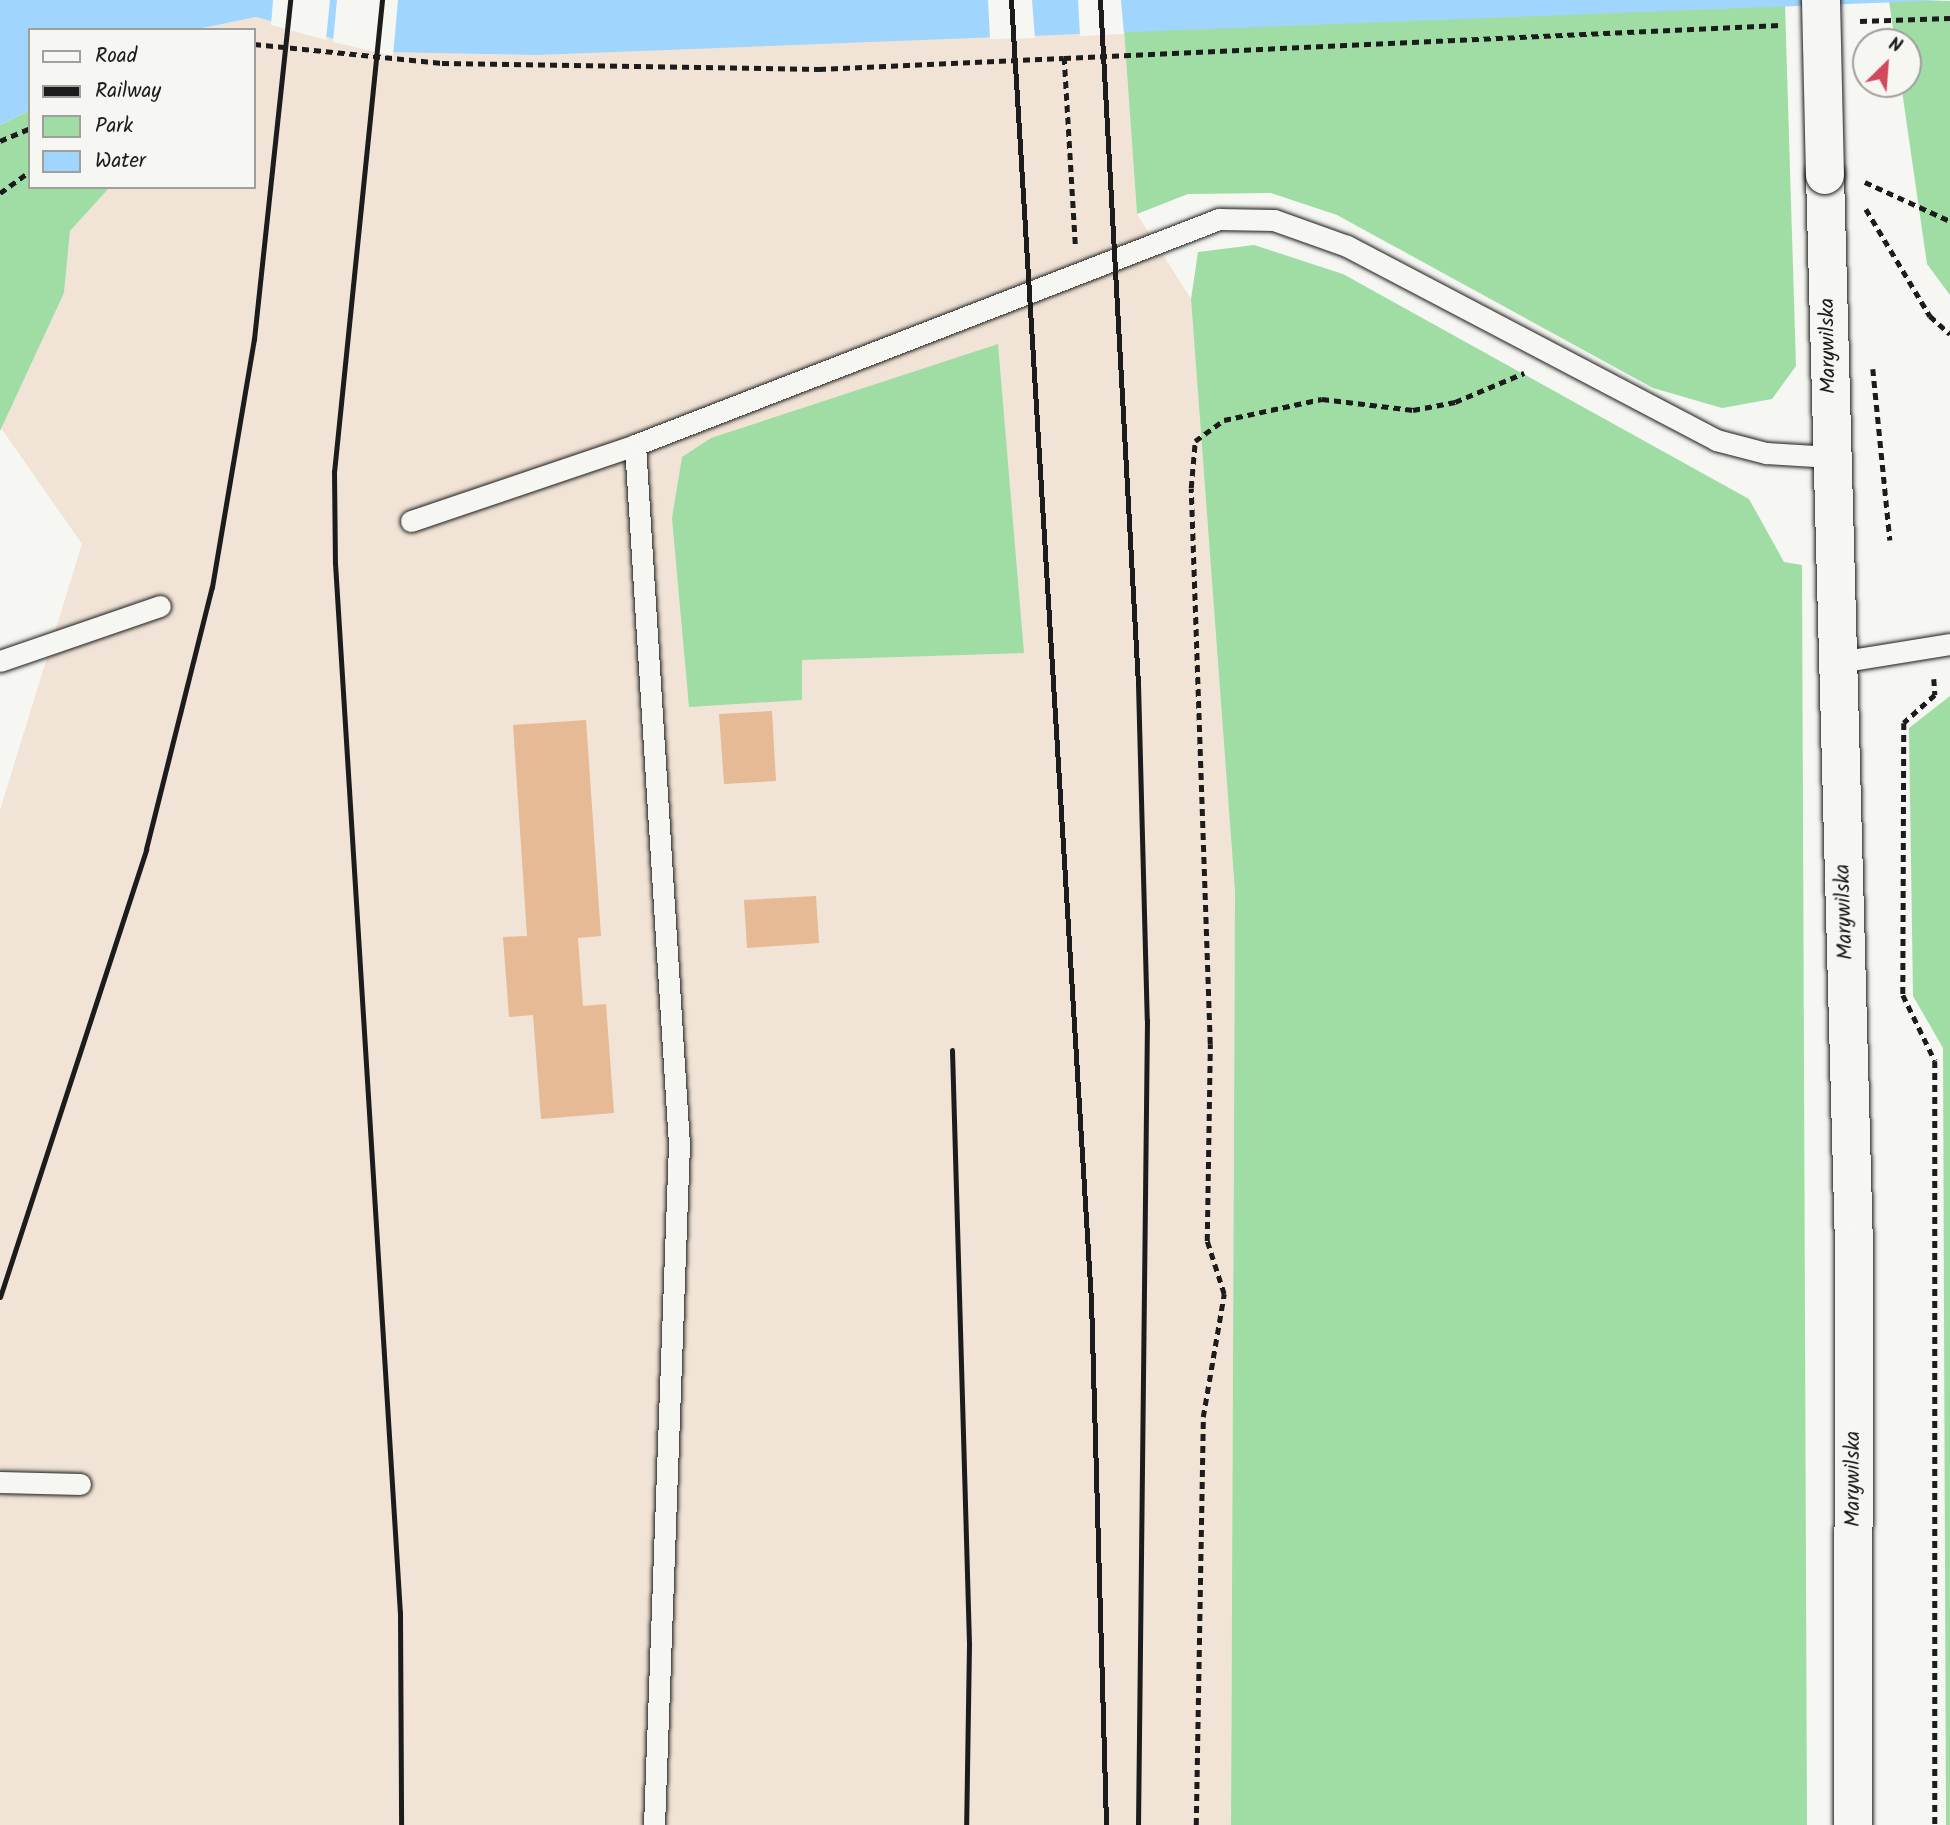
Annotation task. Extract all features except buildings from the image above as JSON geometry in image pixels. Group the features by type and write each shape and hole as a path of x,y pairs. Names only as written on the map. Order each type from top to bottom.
{"main road":[{"name":"Marywilska","path":"1822,15 1831,457 1854,1249 1853,1825"}],"lane":[{"path":"411,521 635,445 1183,228 1219,219 1274,220 1347,246 1556,359 1716,440 1766,453 1831,457"},
{"path":"635,445 679,1144 654,1825"},
{"path":"0,661 160,606"},
{"path":"1839,662 1950,644"},
{"path":"0,1482 80,1484"}],"path":[{"path":"256,44 456,63 819,69 1064,58 1822,15 1950,18"},
{"path":"1064,58 1077,270"},
{"path":"0,141 28,129"},
{"path":"0,193 28,172"},
{"path":"1864,176 1867,234"},
{"path":"1865,182 1950,221"},
{"path":"1866,208 1930,316 1950,334"},
{"path":"1196,1825 1203,1417 1224,1294 1207,1241 1210,1044 1191,488 1195,441 1223,419 1322,399 1413,410 1455,402 1556,359"},
{"path":"1872,365 1890,540"},
{"path":"1934,679 1935,695 1904,723 1903,995 1935,1061 1935,1825"}],"shaded area":[{"path":"256,17 381,52 538,55 1124,30 1137,214 1191,299 1235,892 1231,1825 0,1825 0,810 82,544 1,428 64,293 70,231 108,189 256,189 256,28 203,28"}],"green space":[{"path":"1889,1 1950,1 1950,295 1927,264 1903,98 1922,98 1922,28 1893,28"},
{"path":"1785,5 1796,366 1772,399 1722,408 1653,388 1337,215 1271,193 1188,194 1137,214 1124,30"},
{"path":"28,111 28,189 108,189 70,231 64,293 0,431 0,125"},
{"path":"1254,245 1343,274 1749,499 1784,562 1802,565 1807,1825 1231,1825 1235,892 1191,299 1198,252"},
{"path":"998,344 1024,653 802,660 802,700 689,707 672,518 682,457 711,438"},
{"path":"1950,696 1950,1825 1946,1825 1943,1048 1913,996 1909,728"}],"water":[{"path":"0,0 1950,0 538,55 381,52 256,17 203,28 28,28 28,111 0,125"}],"pier":[{"path":"273,0 330,0 326,40 271,25"},
{"path":"337,0 398,0 393,56 333,42"},
{"path":"988,0 1032,0 1035,38 990,39"},
{"path":"1078,0 1121,0 1124,34 1080,36"}],"railway":[{"path":"0,1297 146,849 212,587 254,339 290,0"},
{"path":"382,0 334,471 335,563 400,1613 401,1825"},
{"path":"1011,0 1091,1300 1106,1825"},
{"path":"1100,0 1138,684 1147,1020 1138,1825"},
{"path":"952,1050 969,1644 966,1825"}]}
